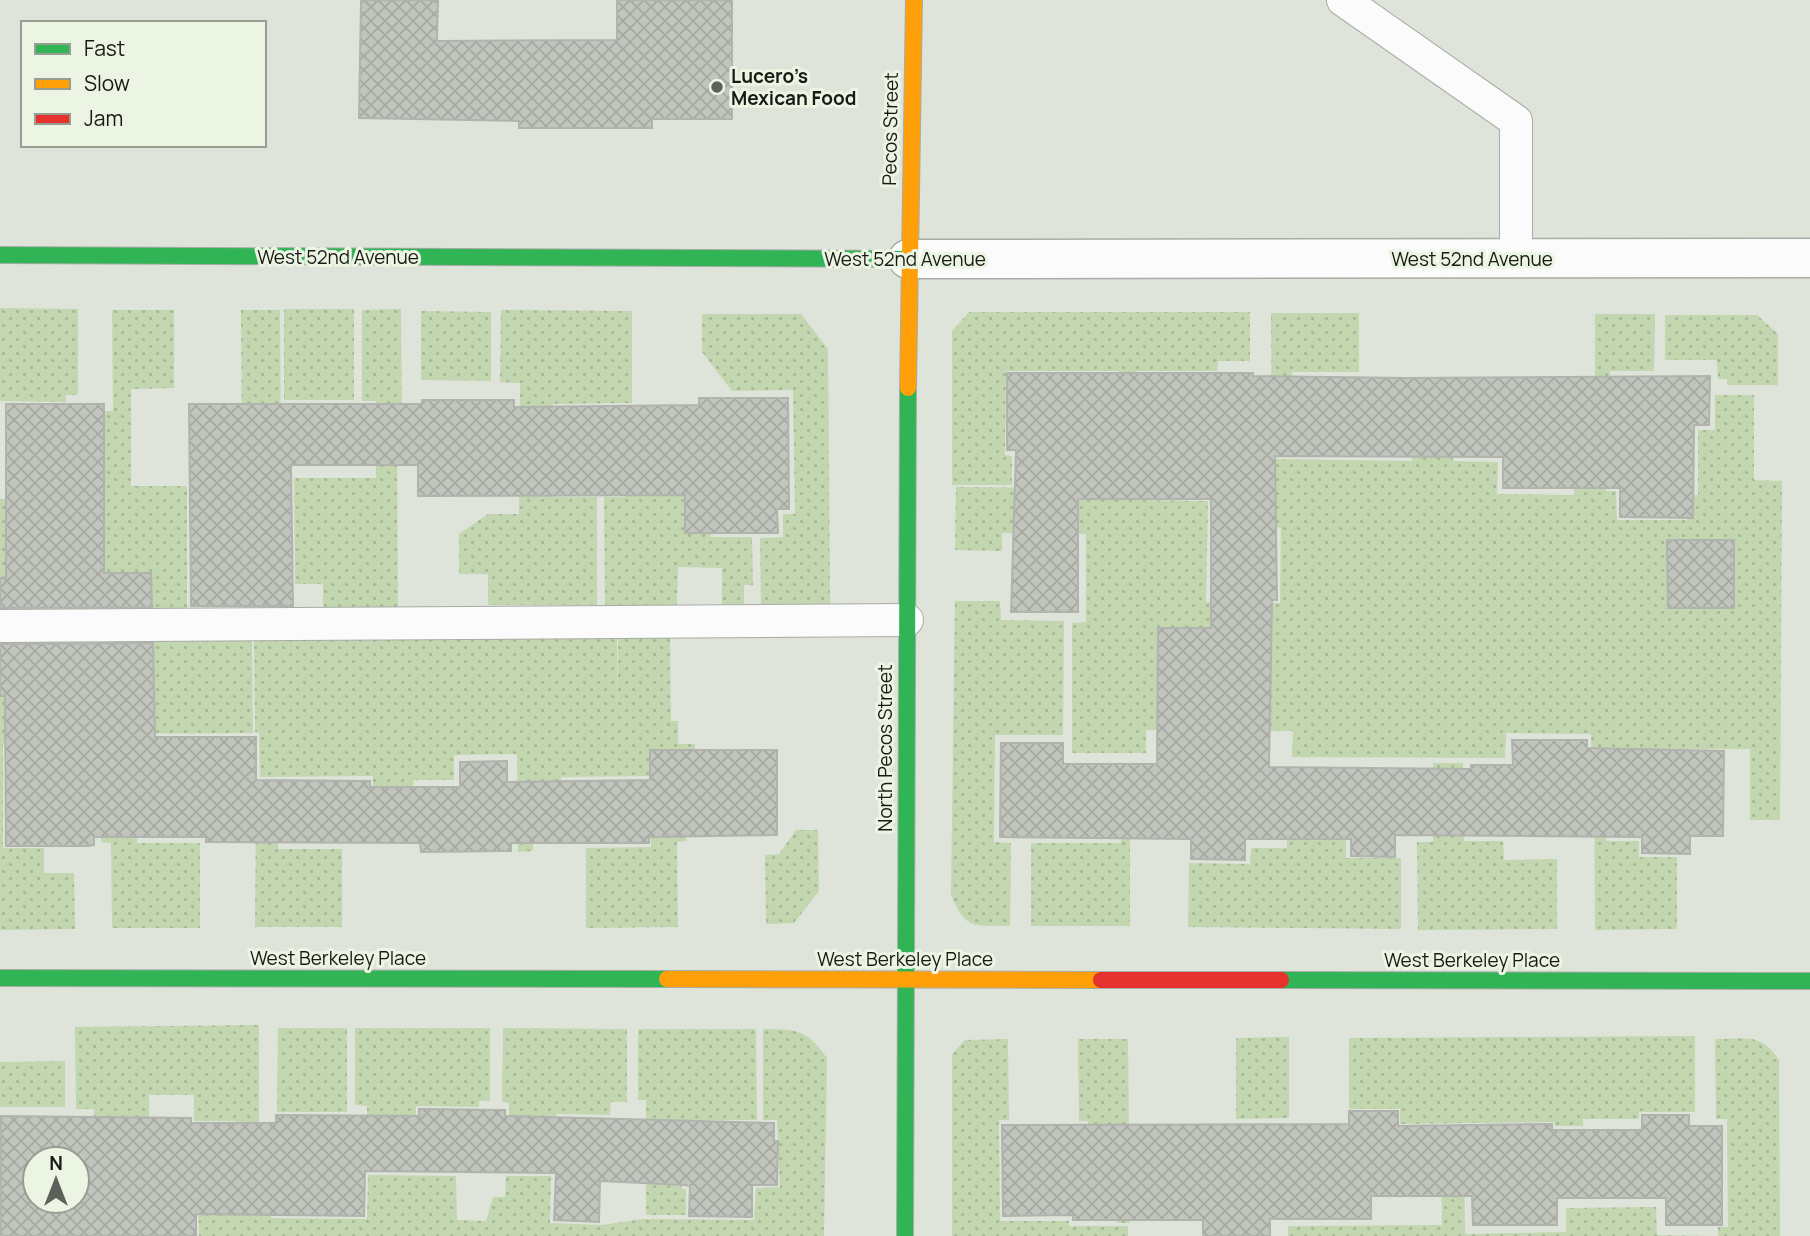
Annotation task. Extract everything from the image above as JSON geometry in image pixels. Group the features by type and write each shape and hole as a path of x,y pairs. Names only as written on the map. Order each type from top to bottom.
{"street":[{"name":"Pecos Street","path":"908,260 914,0"},
{"name":"West 52nd Avenue","path":"0,255 908,260 1810,258"},
{"name":"North Pecos Street","path":"905,1236 908,260"},
{"name":"West Berkeley Place","path":"0,978 1810,981"}],"lane":[{"path":"1343,0 1516,121 1516,258"},
{"path":"0,626 907,620"}],"green space":[{"path":"0,308 78,309 78,395 66,395 66,402 0,401"},
{"path":"284,309 354,309 354,400 284,400"},
{"path":"401,309 402,441 397,441 398,608 323,609 323,584 295,584 294,478 376,478 376,401 362,401 362,310"},
{"path":"112,310 174,310 174,388 131,389 131,486 187,486 187,611 0,611 0,499 100,501 99,411 113,411"},
{"path":"241,310 280,310 281,464 242,464"},
{"path":"501,310 632,311 632,403 553,404 553,497 597,497 597,605 488,605 488,574 459,574 459,534 488,514 519,514 520,383 500,382"},
{"path":"421,311 491,312 491,381 421,380"},
{"path":"969,312 1250,312 1250,361 1218,361 1217,371 1136,371 1136,453 1119,453 1119,371 1006,371 1005,455 1012,456 1012,485 952,485 952,331"},
{"path":"1271,313 1359,313 1359,372 1292,372 1292,457 1272,457"},
{"path":"702,314 801,314 828,349 830,605 761,606 760,538 783,537 783,514 795,514 793,390 732,391 702,352"},
{"path":"1595,314 1655,314 1654,371 1610,371 1609,449 1595,448"},
{"path":"1665,315 1757,315 1778,334 1778,385 1727,385 1727,379 1718,379 1717,360 1665,360"},
{"path":"1413,377 1454,377 1453,461 1498,462 1497,494 1574,495 1575,452 1606,452 1606,491 1616,491 1617,520 1687,520 1687,496 1698,495 1698,430 1715,430 1715,395 1754,395 1754,480 1782,481 1780,820 1750,820 1750,749 1666,749 1665,765 1592,765 1591,734 1506,733 1505,758 1292,757 1293,731 1146,730 1146,753 1072,753 1072,623 1086,622 1086,534 1002,533 1002,551 955,550 956,487 1087,488 1137,458 1137,500 1208,501 1206,602 1280,603 1281,528 1272,527 1273,459 1412,461"},
{"path":"625,468 651,468 710,508 711,537 752,537 753,585 744,585 744,604 722,604 722,568 678,567 677,605 605,605 604,497 625,497"},
{"path":"955,601 1000,601 1001,620 1064,621 1063,735 995,735 994,842 1011,843 1010,926 972,924 961,915 951,895"},
{"path":"617,636 618,717 618,638 670,638 671,721 678,721 678,744 695,744 695,770 686,771 686,841 677,842 678,927 586,928 586,848 651,847 651,776 561,777 560,787 533,787 533,851 518,852 517,754 454,755 454,780 414,780 413,786 373,786 373,776 260,777 259,733 255,732 254,639"},
{"path":"252,640 253,733 97,734 96,641"},
{"path":"92,641 93,720 23,744 3,744 3,848 44,848 44,873 74,873 75,929 0,930 0,642"},
{"path":"101,740 137,740 137,843 200,843 200,928 112,928 111,843 101,842"},
{"path":"1433,763 1463,763 1464,841 1503,841 1504,860 1557,859 1557,929 1418,930 1417,842 1433,842"},
{"path":"1122,766 1130,766 1130,926 1031,926 1031,843 1121,843"},
{"path":"1288,768 1311,768 1310,839 1346,839 1346,858 1401,858 1401,929 1188,927 1189,863 1250,864 1251,848 1287,848"},
{"path":"1594,769 1605,769 1606,841 1639,841 1639,857 1677,857 1677,929 1595,930"},
{"path":"256,783 279,784 278,849 342,849 342,927 255,927"},
{"path":"796,830 818,830 819,891 794,923 766,924 765,855 779,854"},
{"path":"259,1025 259,1181 235,1181 235,1121 194,1121 194,1095 149,1095 149,1119 94,1120 94,1109 76,1109 75,1027"},
{"path":"278,1028 347,1028 347,1112 277,1112"},
{"path":"355,1028 490,1028 490,1101 479,1101 479,1107 416,1106 416,1172 367,1171 367,1106 355,1105"},
{"path":"503,1028 627,1029 627,1102 611,1102 610,1115 556,1114 554,1173 509,1173 509,1103 502,1102"},
{"path":"638,1029 756,1029 757,1120 682,1120 682,1189 686,1189 686,1215 646,1215 646,1100 638,1100"},
{"path":"763,1029 784,1029 807,1036 827,1058 824,1236 199,1236 198,1203 271,1184 271,1218 367,1219 368,1175 456,1176 457,1220 486,1221 493,1197 505,1197 506,1176 551,1176 550,1223 602,1225 643,1219 754,1220 756,1188 780,1187 777,1120 763,1120"},
{"path":"1695,1036 1695,1112 1639,1112 1639,1119 1583,1119 1583,1126 1555,1126 1554,1122 1400,1124 1400,1109 1349,1109 1349,1038"},
{"path":"1289,1037 1289,1118 1236,1119 1236,1038"},
{"path":"1744,1038 1759,1041 1779,1060 1780,1236 1718,1236 1718,1227 1728,1227 1727,1119 1716,1119 1715,1039"},
{"path":"1008,1039 1009,1120 999,1120 1000,1221 1069,1221 1069,1226 1128,1226 1128,1236 952,1236 952,1054 965,1040"},
{"path":"1078,1039 1128,1039 1130,1223 1117,1223 1116,1126 1088,1125 1088,1121 1079,1121"},
{"path":"65,1061 65,1107 0,1107 0,1062"},
{"path":"1441,1131 1464,1131 1465,1234 1566,1232 1566,1208 1656,1207 1657,1235 1714,1236 1288,1236 1288,1226 1442,1225"}],"building":[{"path":"361,0 438,0 437,41 617,40 617,0 732,0 732,119 652,119 652,128 519,128 519,121 359,118"},
{"path":"1007,373 1253,373 1253,376 1406,378 1710,376 1709,425 1694,425 1693,518 1620,517 1620,488 1503,488 1503,457 1275,456 1277,600 1272,600 1269,767 1471,769 1471,765 1513,765 1512,740 1587,740 1587,748 1724,751 1723,836 1690,836 1690,854 1642,853 1642,837 1395,835 1395,857 1351,856 1351,839 1245,839 1245,860 1191,859 1191,839 1000,837 1001,743 1063,743 1063,764 1157,764 1158,628 1211,628 1211,499 1078,499 1078,612 1011,612 1016,450 1007,450"},
{"path":"699,398 788,398 789,509 777,509 778,533 685,533 685,495 418,496 418,465 291,465 293,606 191,606 189,404 422,404 422,400 514,400 514,407 699,405"},
{"path":"6,404 104,404 104,573 151,573 152,607 0,608 0,578 6,578"},
{"path":"1667,540 1734,540 1734,608 1668,608"},
{"path":"153,643 155,737 256,737 256,780 370,781 370,787 460,787 460,762 507,761 507,782 650,780 650,750 777,750 777,835 649,837 649,843 511,843 511,851 421,852 420,843 206,842 206,837 94,837 94,845 88,846 6,846 5,696 0,696 0,644"},
{"path":"419,1109 505,1110 505,1116 774,1123 774,1141 778,1141 777,1185 752,1185 752,1217 689,1216 690,1186 600,1181 599,1222 554,1220 556,1173 365,1171 364,1216 196,1214 196,1236 1,1236 1,1116 191,1118 191,1123 276,1123 276,1115 419,1116"},
{"path":"1349,1111 1398,1111 1398,1126 1552,1124 1552,1130 1642,1130 1642,1115 1689,1115 1689,1126 1722,1126 1722,1225 1666,1225 1666,1198 1557,1198 1557,1225 1473,1225 1472,1196 1371,1196 1371,1219 1270,1219 1270,1236 1203,1236 1203,1220 1073,1220 1073,1215 1003,1216 1002,1125 1349,1124"}],"traffic: fast":[{"path":"0,255 908,259"},
{"path":"905,1236 908,388"},
{"path":"0,978 667,979"},
{"path":"1281,980 1810,981"}],"traffic: slow":[{"path":"908,388 914,0"},
{"path":"667,979 1101,980"}],"traffic: jam":[{"path":"1101,980 1281,980"}],"place":[{"name":"Lucero’s Mexican Food","path":"717,87"}]}
